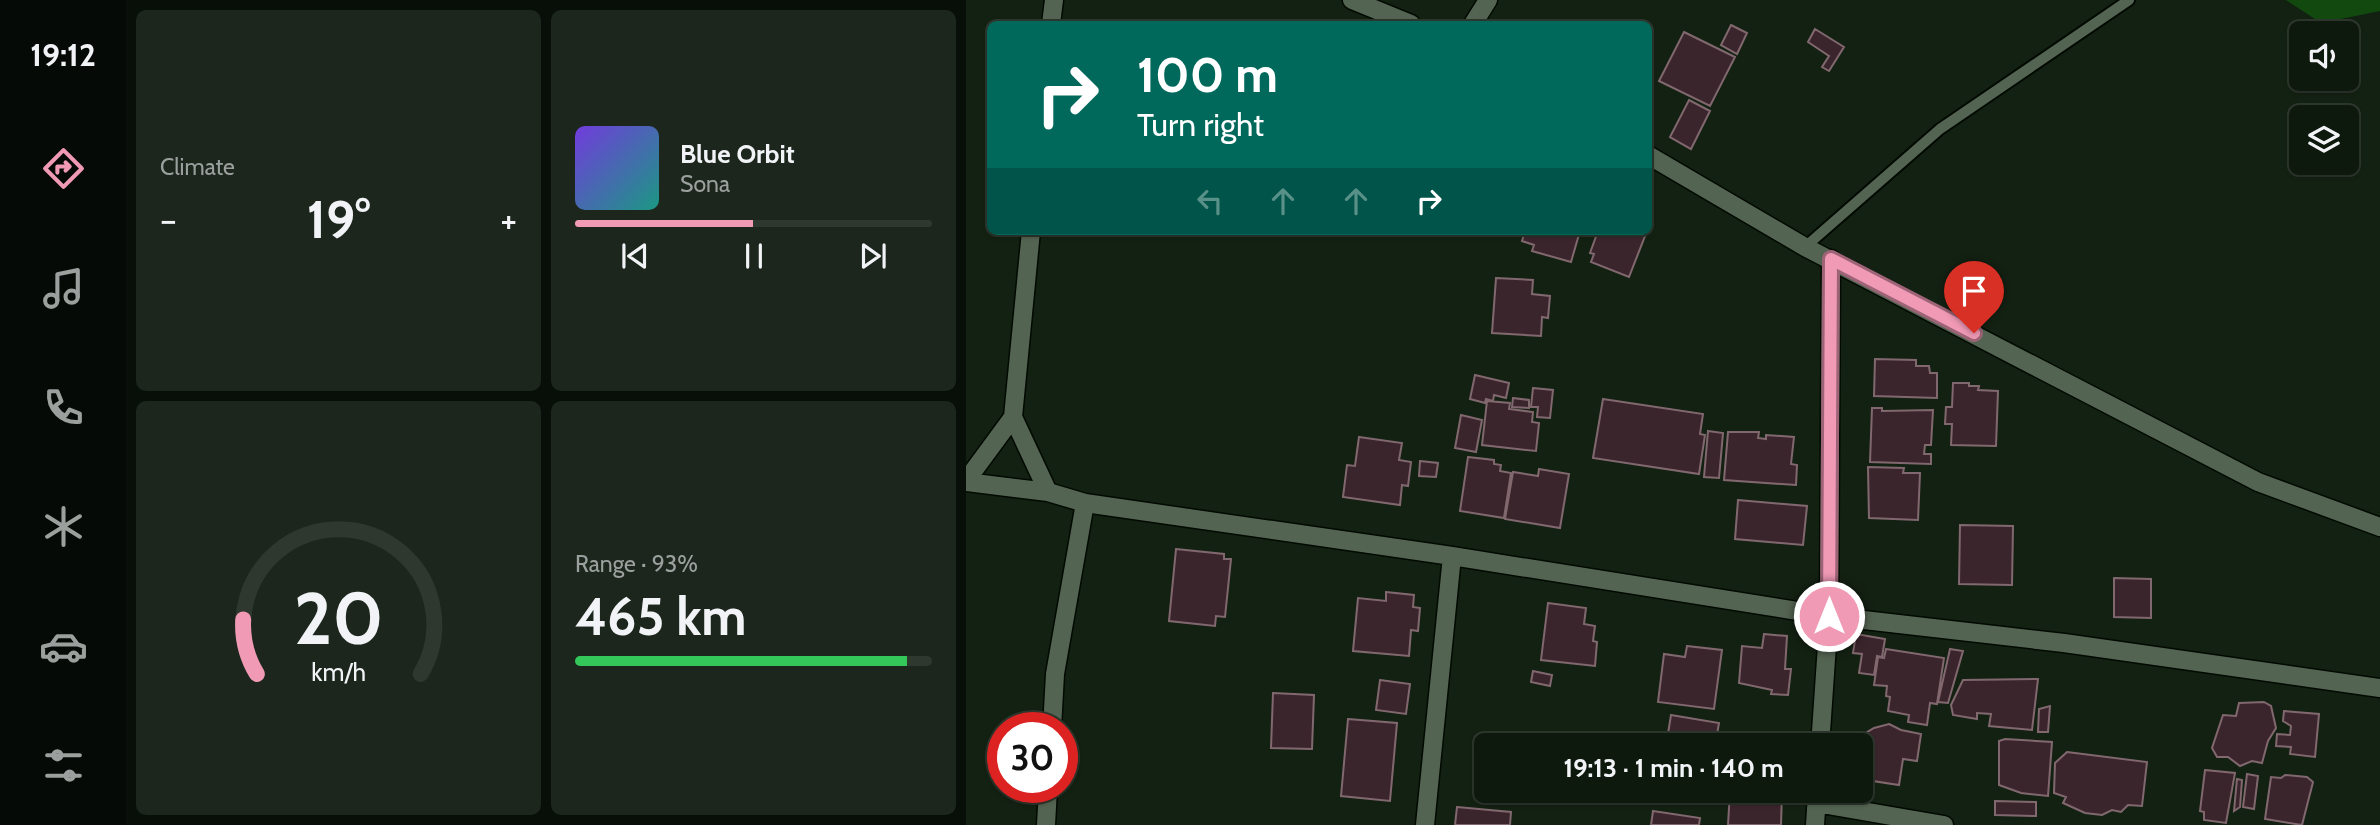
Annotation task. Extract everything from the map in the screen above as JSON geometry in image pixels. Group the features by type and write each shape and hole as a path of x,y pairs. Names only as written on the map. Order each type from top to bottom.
{"street":[{"path":"1051,21 1054,0"},
{"path":"1352,0 1404,21"},
{"path":"1475,21 1488,0"},
{"path":"1652,157 1805,247 2258,482 2380,527"},
{"path":"1031,235 1013,417 1048,492"},
{"path":"1821,733 1829,616 1831,259"},
{"path":"1013,417 966,481 1048,492 1085,503 1452,556 1829,616 2064,643 2380,688"},
{"path":"1053,712 1055,674 1085,503"},
{"path":"1425,825 1452,556"},
{"path":"1046,825 1047,803"},
{"path":"1815,825 1817,803"},
{"path":"1844,803 1944,825"}],"lane":[{"path":"1805,247 1940,129 2129,0"}],"green space":[{"path":"2286,0 2380,0 2380,11 2318,21"}],"building":[{"path":"1731,25 1747,33 1737,54 1721,45"},
{"path":"1815,29 1844,47 1829,71 1822,67 1829,56 1808,42"},
{"path":"1684,32 1735,57 1710,106 1659,81"},
{"path":"1689,100 1710,111 1691,149 1670,137"},
{"path":"1524,235 1579,235 1571,262 1532,251 1534,245 1522,241"},
{"path":"1597,235 1645,235 1629,277 1591,262 1594,254 1590,253"},
{"path":"1496,278 1533,280 1532,294 1550,296 1548,318 1542,317 1541,336 1492,333"},
{"path":"1875,359 1916,360 1916,366 1929,366 1930,373 1937,373 1937,398 1874,396"},
{"path":"1475,375 1509,383 1506,398 1494,395 1493,401 1486,399 1485,403 1470,399"},
{"path":"1953,383 1969,383 1969,386 1979,386 1978,390 1998,391 1996,446 1951,445 1952,424 1945,424 1946,407 1952,407"},
{"path":"1533,388 1553,390 1550,418 1537,417 1538,407 1531,407"},
{"path":"1513,398 1529,400 1529,408 1512,407"},
{"path":"1603,399 1703,414 1700,434 1705,435 1699,474 1593,458"},
{"path":"1487,401 1510,403 1509,409 1533,412 1532,422 1539,423 1536,451 1482,445"},
{"path":"1872,408 1882,408 1882,411 1933,410 1931,445 1925,445 1924,454 1931,454 1931,464 1870,462"},
{"path":"1461,415 1482,420 1476,452 1455,448"},
{"path":"1708,431 1723,433 1719,478 1704,477"},
{"path":"1728,432 1759,432 1758,438 1766,439 1766,435 1794,437 1791,464 1797,465 1796,485 1724,480"},
{"path":"1359,437 1402,443 1399,460 1411,462 1408,486 1402,485 1400,505 1343,497 1347,465 1355,466"},
{"path":"1468,457 1494,460 1494,464 1501,465 1500,471 1511,473 1504,518 1460,511"},
{"path":"1420,461 1438,463 1436,477 1419,476"},
{"path":"1868,467 1904,468 1903,473 1920,473 1918,520 1869,518"},
{"path":"1539,469 1569,474 1560,528 1505,519 1513,472 1538,476"},
{"path":"1738,500 1807,506 1803,545 1735,539"},
{"path":"1960,525 2013,526 2012,585 1959,584"},
{"path":"1176,549 1224,554 1224,559 1231,559 1225,617 1216,616 1215,626 1169,621"},
{"path":"2114,578 2151,579 2151,618 2114,617"},
{"path":"1386,592 1414,595 1413,607 1420,608 1418,631 1411,630 1409,656 1353,651 1358,598 1386,601"},
{"path":"1548,603 1586,608 1584,624 1595,626 1595,666 1541,660"},
{"path":"1764,634 1787,636 1785,669 1791,669 1788,695 1771,694 1772,690 1739,683 1742,646 1762,648"},
{"path":"1856,634 1885,639 1882,657 1877,656 1874,675 1859,673 1862,654 1853,653"},
{"path":"1687,646 1722,650 1714,709 1658,702 1664,654 1685,657"},
{"path":"1886,649 1944,658 1937,704 1930,703 1927,725 1908,722 1909,715 1888,711 1890,697 1886,696 1887,686 1874,685 1878,657 1884,658"},
{"path":"1950,649 1963,651 1948,703 1938,702"},
{"path":"1533,671 1552,675 1550,686 1531,682"},
{"path":"2038,679 2032,730 1989,726 1991,714 1977,713 1977,719 1953,715 1951,705 1963,680"},
{"path":"1380,680 1410,684 1406,714 1376,710"},
{"path":"1273,693 1314,695 1312,749 1271,748"},
{"path":"2264,702 2271,706 2276,728 2268,741 2262,763 2252,761 2240,766 2228,757 2217,757 2212,748 2223,715 2236,716 2239,703"},
{"path":"2050,706 2048,732 2038,732 2039,709"},
{"path":"2284,711 2319,714 2315,757 2290,754 2291,747 2276,746 2277,734 2290,735 2291,726 2283,721"},
{"path":"1671,715 1719,723 1717,733 1668,733"},
{"path":"1348,719 1397,723 1390,801 1341,796"},
{"path":"1889,724 1901,730 1921,734 1917,761 1903,759 1899,785 1873,781 1873,733 1866,733"},
{"path":"2005,739 2052,742 2048,796 2021,793 1999,785 1999,741"},
{"path":"2067,752 2147,762 2142,806 2128,805 2121,812 2112,810 2102,815 2085,813 2063,803 2066,797 2054,793 2055,763"},
{"path":"2205,770 2235,773 2226,823 2204,820 2204,812 2200,811"},
{"path":"2247,774 2258,776 2254,809 2243,807"},
{"path":"2285,775 2307,777 2313,782 2302,825 2265,819 2271,777 2281,778"},
{"path":"2237,779 2242,780 2240,807 2234,811"},
{"path":"1995,801 2036,802 2036,816 1995,815"},
{"path":"1729,803 1782,803 1781,825 1728,825"},
{"path":"1457,807 1511,812 1510,825 1455,825"},
{"path":"1653,811 1700,818 1699,825 1651,825"}],"route":[{"path":"1829,616 1831,259 1974,333"}]}
